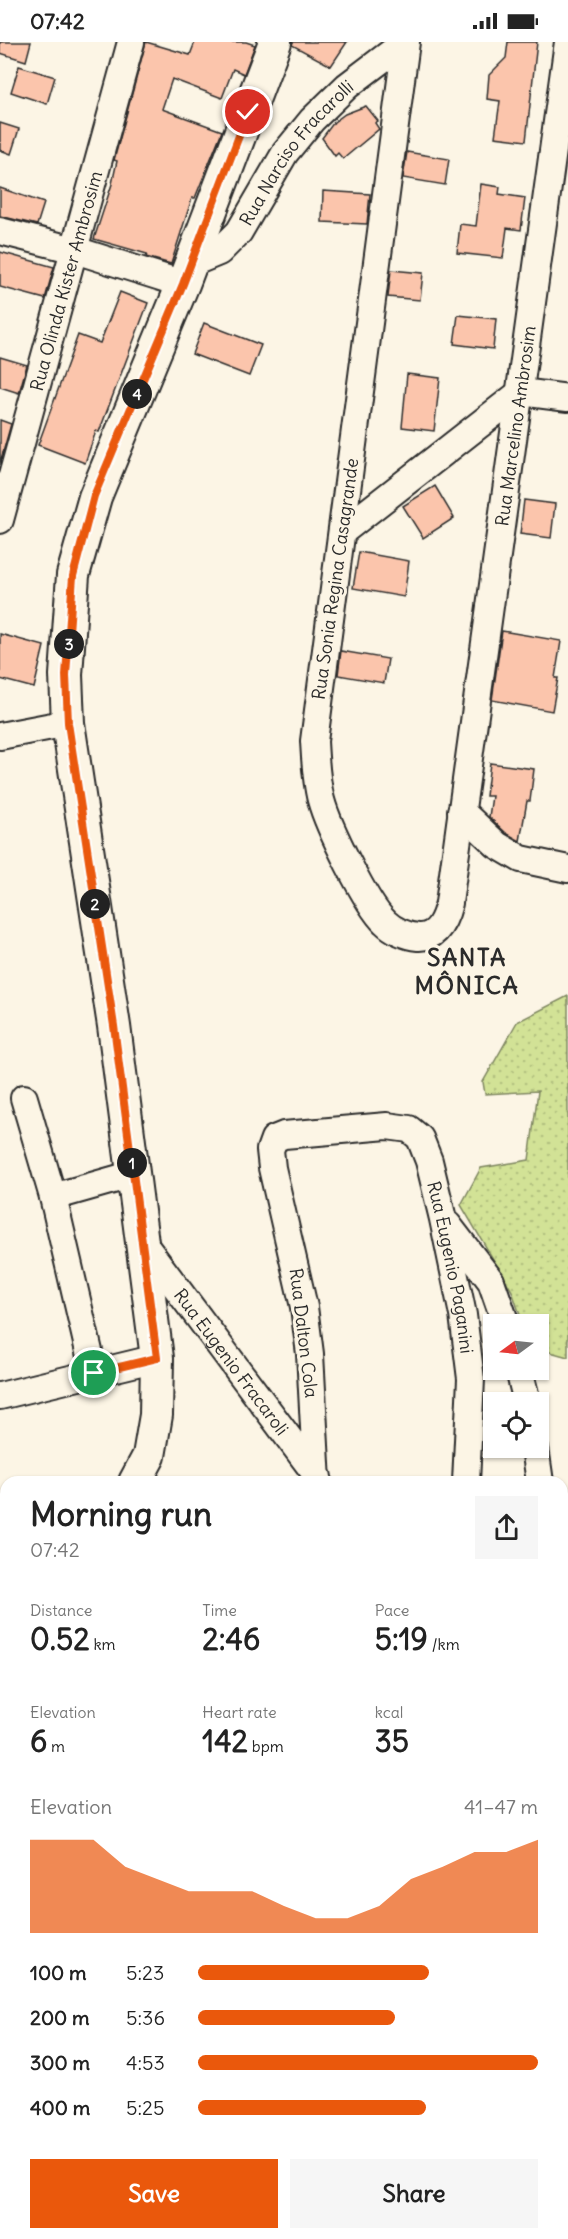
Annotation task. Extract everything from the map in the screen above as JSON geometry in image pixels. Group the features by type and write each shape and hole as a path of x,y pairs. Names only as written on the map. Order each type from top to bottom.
{"main road":[{"path":"138,1476 149,1456 156,1415 157,1358 114,1026 68,723 66,675 73,576 94,496 187,274 275,42"}],"street":[{"name":"Rua Olinda Kister Ambrosim","path":"0,520 131,42"},
{"name":"Rua Narciso Fracarolli","path":"187,274 219,252 239,232 285,153 312,120 347,86 405,42"},
{"name":"Rua Sonia Regina Casagrande","path":"405,42 314,741 315,770 321,801 330,825 357,878 379,915 386,923 402,933 418,937 428,936 435,932 445,919 461,811"},
{"name":"Rua Marcelino Ambrosim","path":"461,811 568,42"},
{"path":"0,231 187,274"},
{"path":"342,532 521,392 568,398"},
{"path":"0,736 68,723"},
{"path":"461,811 497,845 521,859 568,868"},
{"path":"24,1098 53,1197 94,1373"},
{"name":"Rua Eugenio Paganini","path":"270,1150 274,1139 285,1135 387,1126 409,1129 420,1138 429,1161 463,1315 471,1379 466,1476"},
{"name":"Rua Dalton Cola","path":"270,1150 272,1168 304,1307 310,1354 319,1476"},
{"path":"53,1197 134,1174"},
{"path":"443,1219 491,1281 503,1314"},
{"name":"Rua Eugenio Fracaroli","path":"143,1243 316,1476"},
{"path":"0,1396 157,1358"},
{"path":"536,1458 539,1476"}],"green space":[{"path":"568,996 568,1357 549,1352 549,1314 520,1314 512,1291 461,1205 481,1168 529,1160 538,1091 485,1094 483,1082 517,1022"}],"building":[{"path":"0,42 31,42 26,61 0,53"},
{"path":"146,42 190,55 195,42 246,42 255,45 244,74 233,69 222,98 172,79 162,109 222,131 195,198 192,198 171,264 146,257 147,254 94,239 112,184 117,161 114,160"},
{"path":"293,42 347,42 331,66 292,45"},
{"path":"508,42 537,42 526,141 495,137 500,101 487,99 489,75 506,58"},
{"path":"19,66 55,77 47,104 11,92"},
{"path":"366,106 378,121 375,123 379,129 343,159 338,153 335,156 322,138 334,122 345,114"},
{"path":"0,123 19,129 11,154 0,150"},
{"path":"407,152 449,159 445,185 403,178"},
{"path":"481,184 500,187 499,194 525,198 521,230 507,228 503,258 457,253 460,224 476,226"},
{"path":"0,188 44,203 37,225 0,216"},
{"path":"323,191 370,194 367,224 322,222"},
{"path":"0,252 54,267 45,299 0,287"},
{"path":"391,270 423,273 420,300 388,297"},
{"path":"120,292 148,303 85,463 38,445 78,335 100,343"},
{"path":"458,315 496,319 493,349 454,344"},
{"path":"204,323 261,345 249,376 192,354"},
{"path":"0,357 27,365 19,393 0,387"},
{"path":"407,374 440,378 434,431 402,427"},
{"path":"0,420 11,424 0,463"},
{"path":"435,486 454,518 423,538 403,506"},
{"path":"524,500 555,504 551,538 520,534"},
{"path":"359,552 409,561 404,597 353,588"},
{"path":"502,631 561,641 552,711 492,700"},
{"path":"0,634 44,646 34,688 0,679"},
{"path":"341,651 388,659 384,683 338,675"},
{"path":"490,763 534,769 530,801 527,801 520,841 506,833 489,817 492,796 486,796"}],"district":[{"name":"SANTA MÔNICA","path":"467,971"}],"route":[{"path":"94,1373 157,1358 114,1026 68,723 66,675 73,576 94,496 183,284 248,112"}]}
